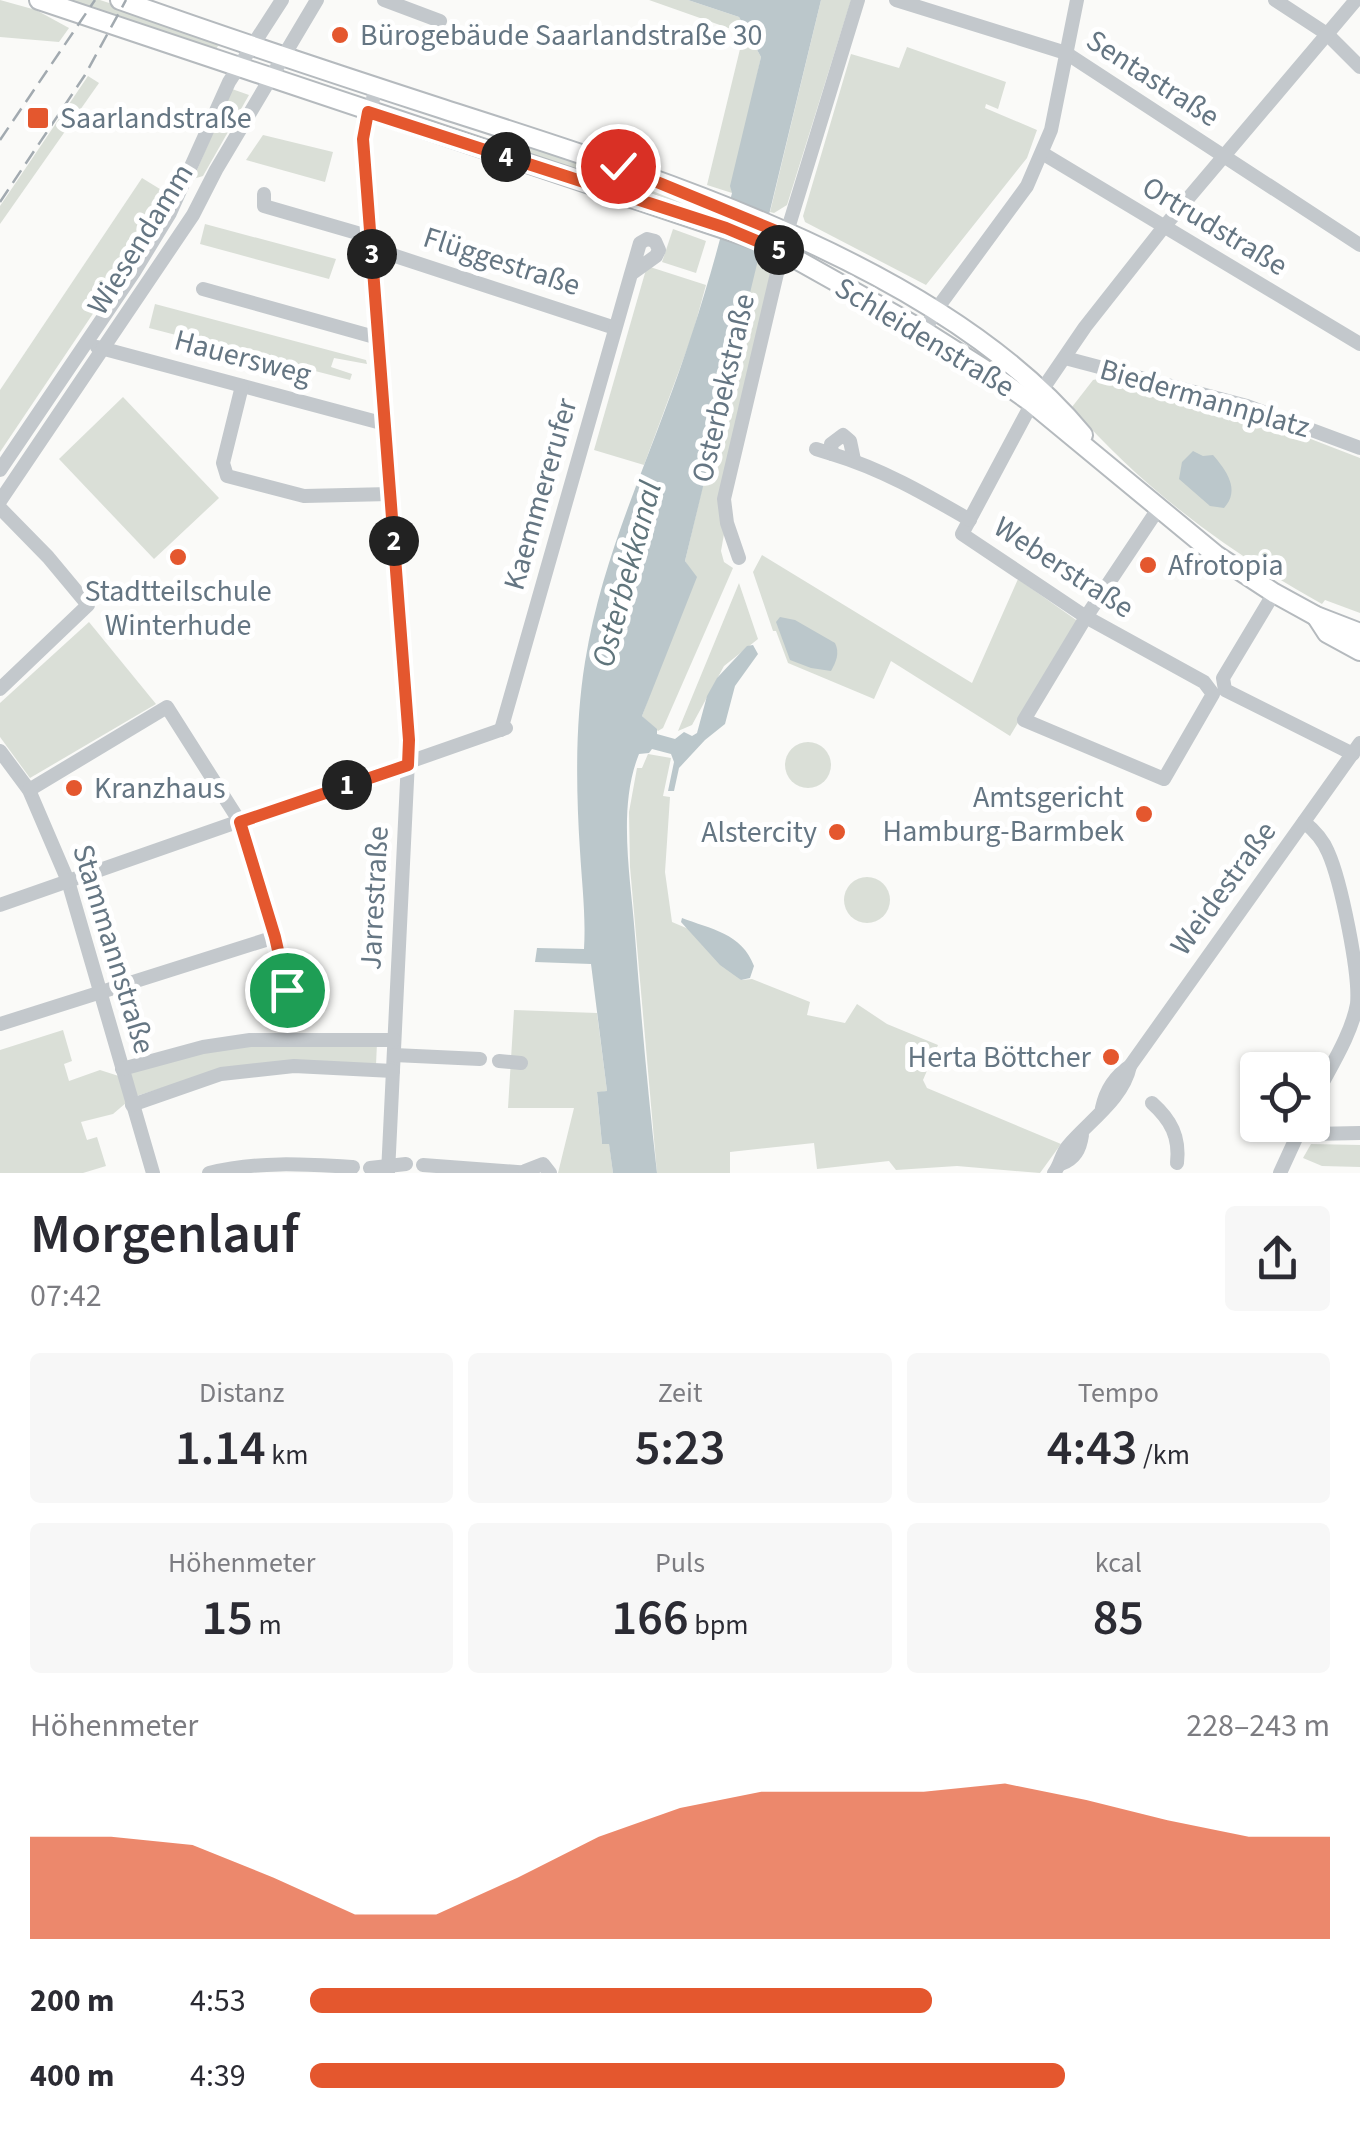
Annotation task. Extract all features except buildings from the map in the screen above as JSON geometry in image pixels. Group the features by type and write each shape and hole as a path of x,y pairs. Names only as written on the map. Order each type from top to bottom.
{"main road":[{"path":"39,0 368,112 721,216"},
{"path":"120,0 606,162 721,216"},
{"name":"Schleidenstraße","path":"721,216 936,310 989,346 1037,396"},
{"name":"Schleidenstraße","path":"785,244 1037,396"},
{"path":"1037,396 1158,509 1216,555 1316,616 1360,632"},
{"path":"1316,616 1327,633 1360,651"}],"street":[{"name":"Wiesendamm","path":"0,470 170,213 217,106 282,0"},
{"name":"Wiesendamm","path":"0,500 193,215 317,0"},
{"path":"384,0 440,22"},
{"name":"Osterbekstraße","path":"738,558 724,499 785,244 858,0"},
{"name":"Sentastraße","path":"896,0 1066,53 1360,245"},
{"path":"924,331 1028,186 1051,130 1078,0"},
{"path":"1275,0 1327,34 1360,67"},
{"path":"1065,358 1163,228 1356,0"},
{"name":"Jarrestraße","path":"376,87 363,139 409,740 388,1170"},
{"name":"Ortrudstraße","path":"1042,153 1360,344"},
{"name":"Flüggestraße","path":"264,194 264,206 615,328"},
{"name":"Kaemmererufer","path":"408,765 507,728 631,274"},
{"path":"203,289 378,338"},
{"name":"Hauersweg","path":"86,344 385,424"},
{"name":"Biedermannplatz","path":"970,520 1037,396 1065,358 1247,406 1360,448"},
{"path":"242,386 222,463 227,476 304,496 390,494"},
{"name":"Weberstraße","path":"816,449 832,454 831,444 843,436 850,440 854,460 970,520 962,534 1086,616 1204,682 1356,748"},
{"path":"0,508 88,605 0,689"},
{"path":"1158,509 1086,616 1024,720 1164,780 1274,593"},
{"path":"29,790 167,706 240,822 275,937 290,1011"},
{"name":"Weidestraße","path":"1058,1168 1062,1154 1102,1108 1105,1094 1119,1073 1130,1066 1356,748"},
{"name":"Stammannstraße","path":"1,753 29,790 68,881 154,1173"},
{"path":"0,905 408,765"},
{"path":"1304,822 1330,854 1358,978 1354,1032 1330,1073"},
{"path":"0,1024 275,937"},
{"path":"122,1070 202,1048 291,1033 394,1055"},
{"path":"291,1033 294,1066"},
{"path":"132,1105 221,1074 394,1055 480,1059"},
{"path":"499,1061 521,1063"},
{"path":"1152,1102 1173,1127 1177,1163"},
{"path":"1330,1134 1360,1133"},
{"path":"1280,1173 1294,1142"},
{"path":"209,1173 238,1166 281,1164 353,1167"},
{"path":"370,1168 388,1170 406,1164"},
{"path":"423,1165 527,1172 543,1164 550,1173"}],"shaded area":[{"path":"0,0 36,10 69,28 59,42 0,37"},
{"path":"56,0 100,0 222,40 216,49"},
{"path":"649,0 688,0 739,17 761,57 732,193 707,185 741,45 734,30"},
{"path":"821,0 851,0 787,205 774,213 770,212"},
{"path":"907,47 1006,82 998,109 986,104 985,108 1037,130 1027,158 926,285 805,222 803,216 851,54 899,68"},
{"path":"88,76 99,83 0,224 0,206"},
{"path":"232,89 249,95 203,176 193,179"},
{"path":"263,135 333,152 325,182 246,160"},
{"path":"514,140 635,176 723,215 698,212 514,151"},
{"path":"142,178 168,194 131,257 0,452 0,390"},
{"path":"205,224 336,259 329,279 200,244"},
{"path":"673,229 706,241 696,273 662,262"},
{"path":"756,260 771,269 721,551 724,562 733,568 663,728 658,731 642,716 689,568 685,561"},
{"path":"647,266 706,285 692,336 644,465 594,450"},
{"path":"155,304 366,360 367,364 334,358 331,367 352,374 350,380 149,328"},
{"path":"1102,378 1236,410 1360,458 1360,613 1325,600 1322,604 1220,540 1157,492 1072,407 1093,380"},
{"path":"123,397 219,498 154,559 59,459"},
{"path":"762,555 972,683 1018,579 1079,622 1010,736 891,661 874,699 788,663 753,572"},
{"path":"739,583 758,639 724,666 692,725 678,731"},
{"path":"89,622 156,704 30,778 0,737 0,703"},
{"path":"808,742 824,749 831,765 824,781 808,788 792,781 785,765 792,749"},
{"path":"648,754 671,758 663,796 670,797 665,872 672,922 691,930 741,980 752,979 810,1002 807,1015 845,1023 857,1004 887,1024 938,1045 923,1080 927,1088 1061,1144 1040,1173 957,1166 896,1170 889,1161 817,1169 814,1143 730,1152 730,1173 657,1173 630,867 629,812 637,768 642,768"},
{"path":"867,877 883,884 890,900 883,916 867,923 851,916 844,900 851,884"},
{"path":"514,1010 597,1013 607,1091 597,1093 602,1144 609,1143 613,1173 558,1173 574,1108 508,1108"},
{"path":"63,1030 72,1061 64,1064 69,1081 100,1070 128,1079 132,1072 213,1049 294,1041 377,1043 376,1065 216,1071 133,1097 113,1114 81,1122 87,1140 97,1137 106,1166 83,1173 0,1173 0,1050"},
{"path":"1311,1144 1360,1145 1360,1167 1322,1166 1303,1158"}],"water":[{"name":"Osterbekkanal","path":"688,0 821,0 685,561 697,577 642,716 657,729 657,734 675,739 684,732 692,736 697,733 707,696 717,678 747,646 753,645 758,654 735,686 725,724 679,768 674,791 668,791 674,762 671,754 652,749 639,754 632,775 627,820 629,868 657,1173 613,1173 609,1144 602,1144 597,1092 607,1091 591,964 535,962 537,948 584,949 577,756 579,709 591,628 619,534 710,275 761,57 739,17"},
{"path":"1193,451 1213,455 1227,474 1231,494 1224,508 1210,506 1179,479 1182,462"},
{"path":"780,617 795,620 835,643 836,661 831,671 790,660 776,622"},
{"path":"682,918 724,934 742,946 754,966 750,978 741,980 720,965 681,922"}],"tunnel":[{"path":"290,1011 291,1029"}],"railway":[{"path":"0,140 95,0"},
{"path":"0,202 85,75 126,0"}],"place":[{"name":"Bürogebäude Saarlandstraße 30","path":"340,35"},
{"name":"Saarlandstraße","path":"38,118"},
{"name":"Stadtteilschule Winterhude","path":"178,557"},
{"name":"Afrotopia","path":"1148,565"},
{"name":"Kranzhaus","path":"74,788"},
{"name":"Amtsgericht Hamburg-Barmbek","path":"1144,814"},
{"name":"Alstercity","path":"837,832"},
{"name":"Herta Böttcher","path":"1111,1057"}],"route":[{"path":"287,990 283,964 240,822 408,765 363,139 368,112 726,228 783,252 786,235 618,166"}]}
